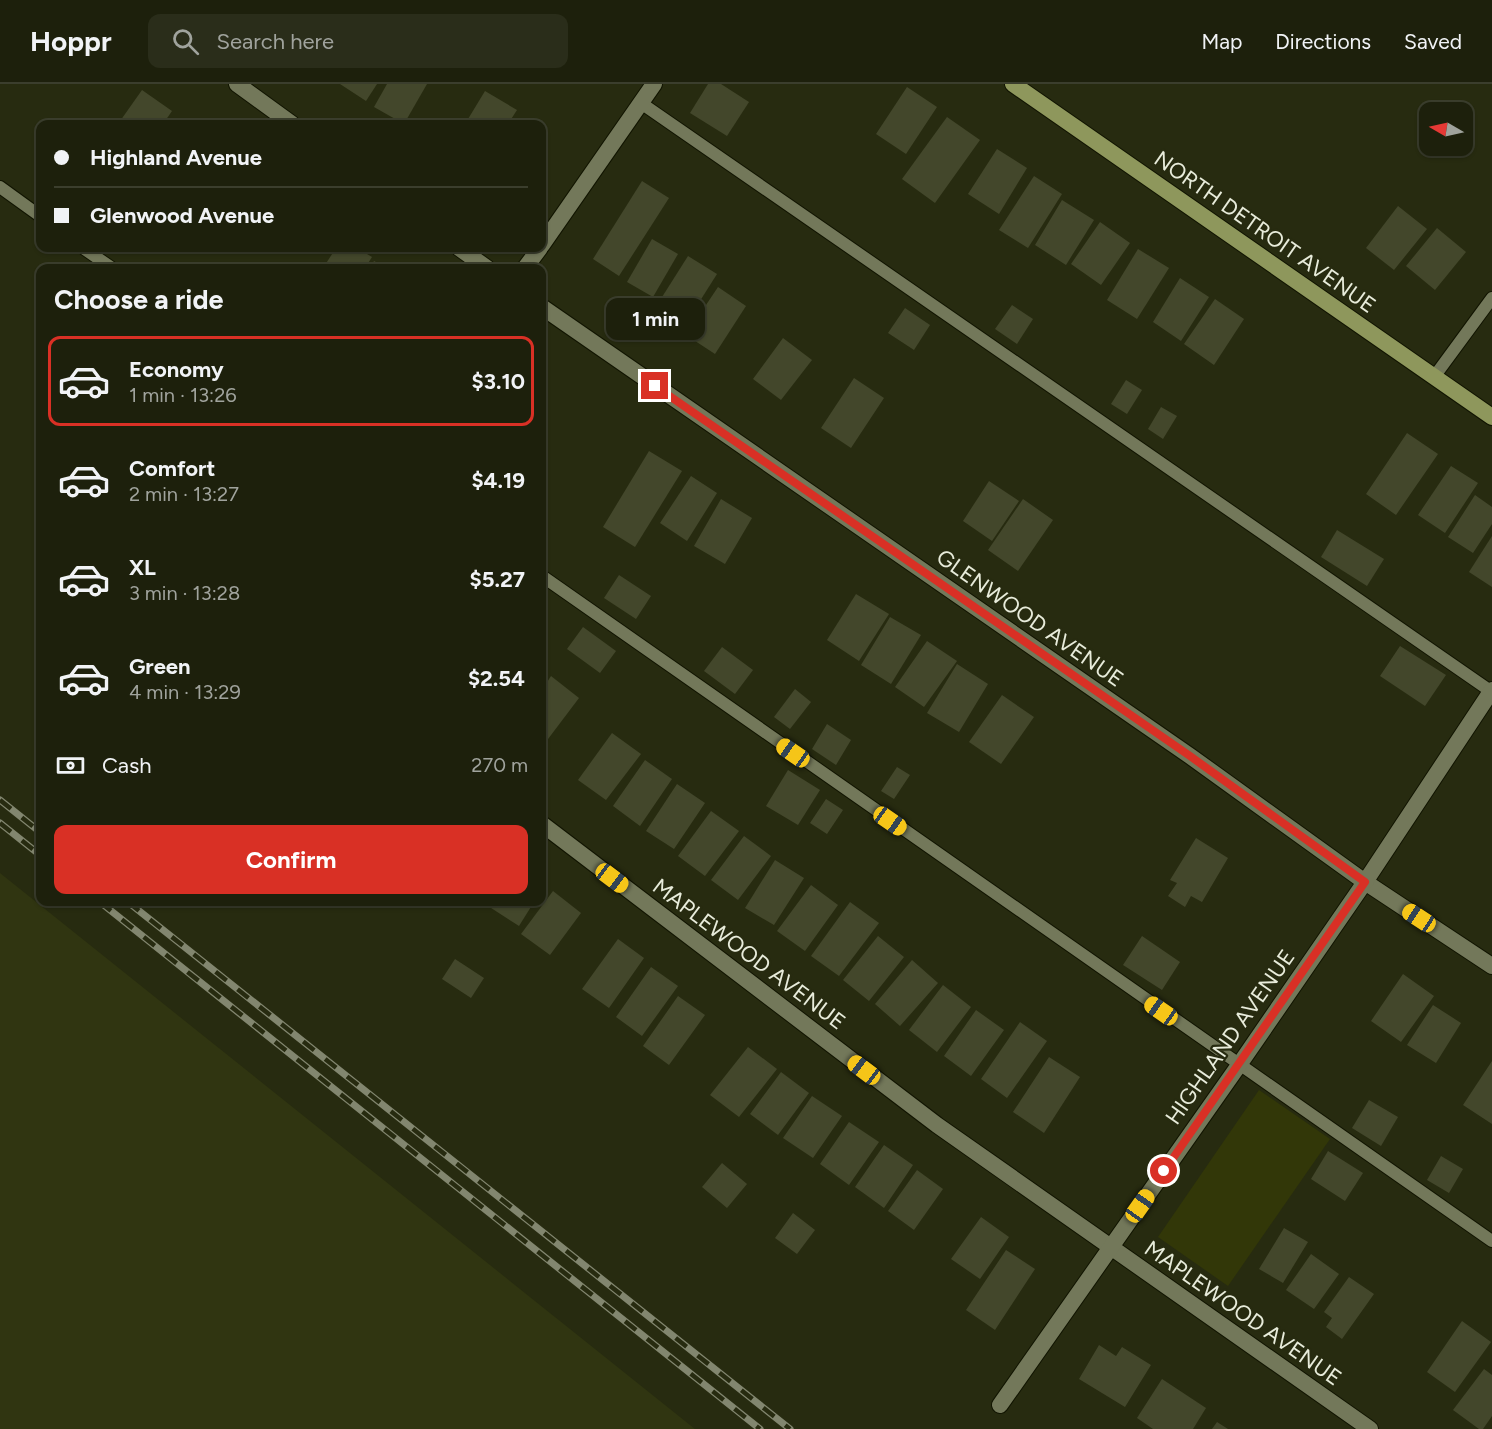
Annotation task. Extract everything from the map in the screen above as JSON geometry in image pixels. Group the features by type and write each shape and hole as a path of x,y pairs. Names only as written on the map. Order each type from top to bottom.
{"main road":[{"name":"NORTH DETROIT AVENUE","path":"1013,84 1492,417"}],"street":[{"path":"237,84 286,120"},
{"path":"546,239 654,84"},
{"path":"465,252 482,264"},
{"name":"GLENWOOD AVENUE","path":"546,310 1190,756 1365,882 1492,966"},
{"name":"HIGHLAND AVENUE","path":"999,1405 1239,1065 1365,882 1492,691"},
{"name":"MAPLEWOOD AVENUE","path":"546,827 937,1125 1370,1429"}],"lane":[{"path":"641,102 1492,691"},
{"path":"0,187 36,213"},
{"path":"89,252 106,264"},
{"path":"1434,377 1492,298"},
{"path":"546,579 1492,1241"}],"shaded area":[{"path":"0,873 36,902 36,906 41,906 695,1429 0,1429"},
{"path":"1259,1090 1330,1139 1228,1286 1158,1237"}],"building":[{"path":"340,84 377,84 366,101"},
{"path":"387,84 427,84 406,120 397,120 374,107"},
{"path":"708,84 721,84 749,102 727,136 690,113"},
{"path":"907,87 937,107 906,154 876,134"},
{"path":"142,90 172,111 166,120 121,120"},
{"path":"485,91 517,110 511,120 467,120"},
{"path":"947,117 980,140 935,203 902,179"},
{"path":"997,149 1027,168 999,214 968,194"},
{"path":"1034,176 1062,194 1028,248 999,230"},
{"path":"642,181 669,198 619,276 593,259"},
{"path":"1062,200 1094,220 1066,265 1035,245"},
{"path":"1398,206 1427,229 1394,270 1366,248"},
{"path":"1100,222 1130,243 1101,285 1071,264"},
{"path":"1437,228 1466,252 1435,290 1406,266"},
{"path":"652,239 678,254 653,297 627,282"},
{"path":"1138,249 1169,268 1137,319 1107,300"},
{"path":"333,252 364,252 372,257 368,264 326,264"},
{"path":"688,256 717,274 686,323 657,305"},
{"path":"1180,278 1209,297 1181,341 1153,322"},
{"path":"718,287 746,306 715,354 686,335"},
{"path":"1215,299 1244,319 1214,365 1184,344"},
{"path":"1012,305 1033,319 1017,344 995,329"},
{"path":"905,308 930,325 914,350 888,333"},
{"path":"783,338 812,360 781,400 753,379"},
{"path":"854,378 884,398 851,448 821,428"},
{"path":"1126,380 1142,390 1127,414 1111,404"},
{"path":"1161,407 1177,416 1163,439 1148,429"},
{"path":"1407,433 1438,454 1396,515 1366,494"},
{"path":"649,451 682,471 635,547 603,527"},
{"path":"1451,466 1478,483 1445,533 1418,515"},
{"path":"691,476 717,493 687,541 660,523"},
{"path":"989,481 1019,501 992,541 963,521"},
{"path":"1475,495 1492,507 1492,524 1473,553 1448,537"},
{"path":"721,499 752,518 725,564 694,546"},
{"path":"1023,499 1053,520 1018,571 988,550"},
{"path":"1337,530 1384,559 1367,586 1321,557"},
{"path":"1492,536 1492,587 1469,572"},
{"path":"619,575 651,596 636,619 604,598"},
{"path":"856,594 889,614 859,661 827,640"},
{"path":"890,617 921,635 891,684 861,665"},
{"path":"583,627 616,651 600,673 567,649"},
{"path":"927,641 957,661 924,707 895,687"},
{"path":"1400,646 1446,675 1425,706 1380,676"},
{"path":"722,647 753,670 735,694 704,671"},
{"path":"957,664 988,684 959,732 927,713"},
{"path":"551,676 579,698 546,742 546,684"},
{"path":"795,689 811,702 790,729 774,717"},
{"path":"1002,695 1034,717 1001,764 969,742"},
{"path":"827,724 851,740 836,765 812,749"},
{"path":"612,733 641,754 606,800 578,780"},
{"path":"645,760 672,779 640,826 613,806"},
{"path":"897,767 910,775 894,799 881,791"},
{"path":"788,770 820,790 798,825 766,806"},
{"path":"677,784 705,803 674,849 646,831"},
{"path":"826,799 843,810 827,834 810,823"},
{"path":"711,811 739,831 705,876 678,856"},
{"path":"744,836 771,856 738,900 711,880"},
{"path":"1196,838 1228,858 1202,902 1191,896 1185,907 1168,896 1177,883 1170,880"},
{"path":"775,860 804,878 774,925 745,908"},
{"path":"811,885 838,905 805,951 777,931"},
{"path":"553,891 581,913 550,955 521,934 542,906 546,906 546,900"},
{"path":"850,902 879,923 839,976 811,956"},
{"path":"488,906 532,906 519,926"},
{"path":"878,936 904,957 869,1001 843,980"},
{"path":"1142,936 1180,962 1162,990 1123,965"},
{"path":"618,939 644,958 609,1008 582,989"},
{"path":"455,959 484,978 471,998 442,979"},
{"path":"912,960 938,983 900,1026 875,1004"},
{"path":"651,967 678,986 642,1036 616,1017"},
{"path":"1403,974 1434,996 1401,1042 1371,1021"},
{"path":"943,985 971,1007 937,1052 909,1030"},
{"path":"678,996 705,1015 669,1065 643,1046"},
{"path":"1433,1005 1461,1023 1436,1063 1407,1045"},
{"path":"976,1010 1004,1030 971,1076 944,1056"},
{"path":"1020,1022 1047,1041 1007,1098 981,1079"},
{"path":"748,1047 777,1069 739,1117 710,1095"},
{"path":"1049,1057 1080,1077 1044,1133 1013,1112"},
{"path":"1492,1061 1492,1124 1463,1105"},
{"path":"781,1072 809,1093 778,1135 750,1114"},
{"path":"812,1096 842,1116 813,1158 783,1138"},
{"path":"1369,1100 1398,1117 1381,1146 1352,1128"},
{"path":"849,1122 879,1142 849,1185 820,1164"},
{"path":"884,1145 913,1165 884,1208 855,1187"},
{"path":"1328,1151 1363,1173 1345,1201 1311,1179"},
{"path":"1441,1156 1463,1169 1449,1193 1427,1180"},
{"path":"722,1163 747,1184 727,1208 702,1187"},
{"path":"917,1170 943,1189 914,1230 888,1211"},
{"path":"793,1213 815,1230 797,1254 775,1238"},
{"path":"981,1217 1009,1237 980,1279 951,1259"},
{"path":"1284,1228 1308,1242 1283,1283 1259,1269"},
{"path":"1006,1250 1035,1269 995,1330 966,1310"},
{"path":"1311,1254 1339,1274 1314,1309 1286,1290"},
{"path":"1349,1277 1374,1294 1342,1339 1326,1327 1332,1318 1324,1312"},
{"path":"1462,1321 1491,1342 1455,1392 1427,1372"},
{"path":"1099,1345 1116,1356 1122,1347 1151,1365 1125,1407 1079,1379"},
{"path":"1484,1369 1492,1375 1492,1416 1483,1429 1479,1429 1453,1410"},
{"path":"1162,1379 1206,1408 1193,1429 1153,1429 1137,1418"},
{"path":"1217,1422 1228,1429 1212,1429"}],"railway":[{"path":"0,800 36,829"},
{"path":"0,823 36,852"},
{"path":"105,906 760,1429"},
{"path":"133,906 790,1429"}],"route":[{"path":"655,386 1190,756 1365,882 1164,1171"}]}
